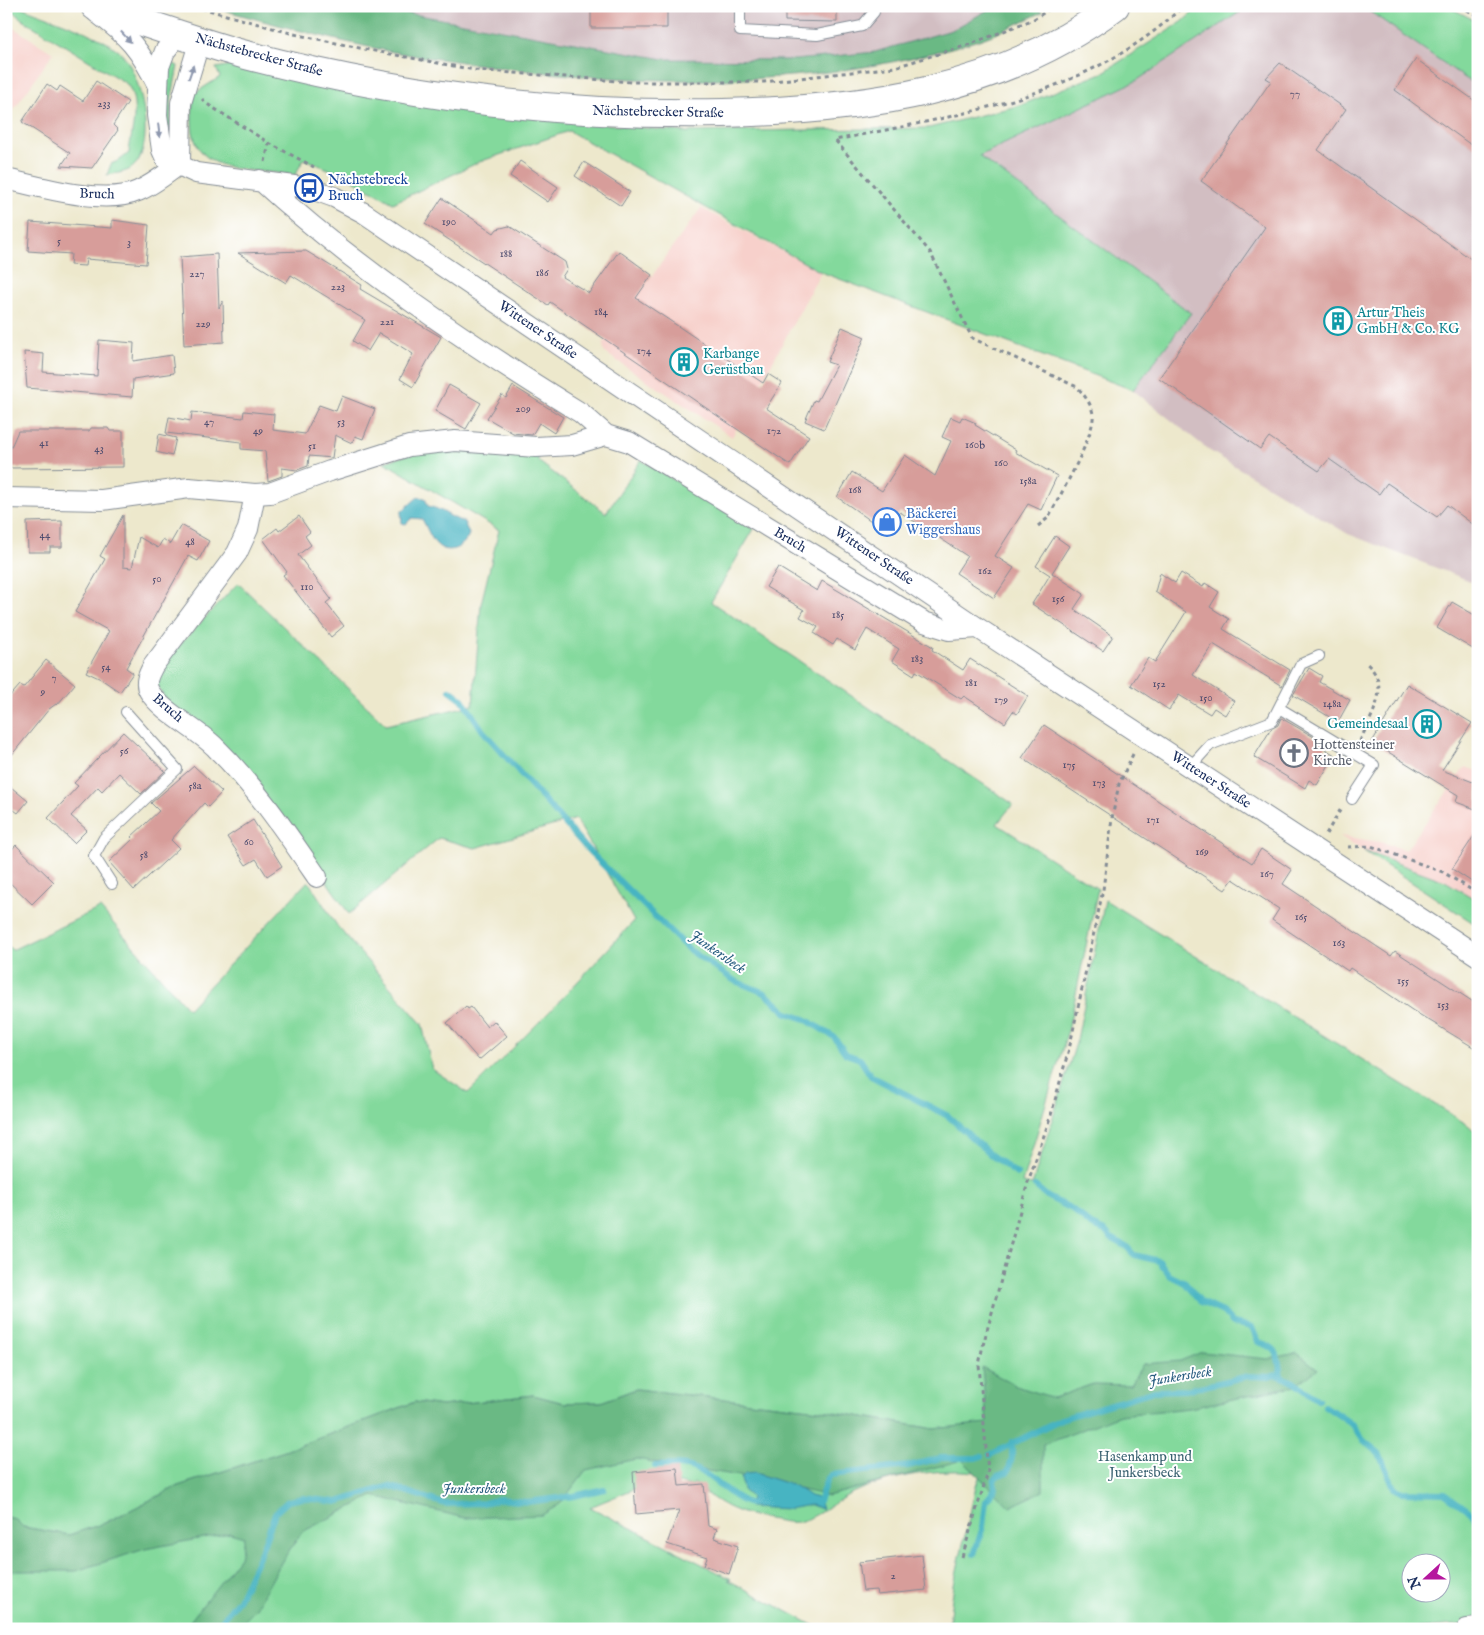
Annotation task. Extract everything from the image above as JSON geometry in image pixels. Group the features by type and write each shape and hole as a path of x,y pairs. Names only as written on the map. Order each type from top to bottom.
{"main road":[{"path":"95,6 195,38"},
{"name":"Nächstebrecker Straße","path":"195,38 245,54 314,71 464,98 582,111 757,112 869,104 967,81 1012,64 1071,36 1115,6"}],"street":[{"path":"88,6 125,34 147,64 159,87"},
{"path":"180,164 181,103 195,38"},
{"name":"Wittener Straße","path":"195,38 174,40 164,51 159,67 157,115 162,150 166,159 196,173 310,188 334,196 364,212 978,628 1317,848 1478,956"},
{"name":"Bruch","path":"6,179 61,192 110,197 138,192 180,164"},
{"name":"Bruch","path":"260,180 299,216 398,292 581,413 606,436 629,442 924,622 949,630 978,628"},
{"path":"6,498 102,500 190,488 255,494 288,489 330,471 409,446 455,441 536,446 572,445 606,436"},
{"name":"Bruch","path":"255,494 248,529 237,553 152,666 146,681 148,689 169,711 215,746 255,792 317,876"},
{"path":"1467,1629 1478,1628"}],"lane":[{"path":"740,6 740,31 817,35 862,26 874,12 873,6"},
{"path":"1190,767 1210,745 1272,720 1301,664 1319,656"},
{"path":"1278,708 1374,764 1349,801"},
{"path":"112,884 94,856 104,838 177,769 126,712"}],"path":[{"path":"194,6 294,34 475,70 630,82 764,82 895,67 971,44 1034,19 1054,6"},
{"path":"1038,526 1048,518 1091,430 1093,414 1086,397 1077,387 972,338 930,252 835,140 935,120 1020,98 1057,84 1136,46 1183,6"},
{"path":"1460,6 1478,16"},
{"path":"202,90 202,98 207,104 270,143 316,168"},
{"path":"1354,753 1378,701 1380,681 1375,671 1366,663"},
{"path":"962,1557 988,1472 980,1365 983,1345 1028,1182 1070,1045 1103,890 1112,818 1120,784 1142,736"},
{"path":"1317,848 1349,801"},
{"path":"1317,848 1371,846 1444,872 1478,894"}],"shaded area":[{"path":"368,6 995,6 952,30 875,52 795,60 664,59"},
{"path":"1249,6 1362,6 1478,87 1478,584 1348,534 1210,451 1133,390 1191,313 979,156"},
{"path":"6,23 53,53 6,121"},
{"path":"701,208 821,272 732,437 604,352 603,344"},
{"path":"1465,767 1478,771 1478,901 1445,881 1364,851 1340,836 1380,842 1406,850"}],"green space":[{"path":"7,6 19,6 85,32 110,45 128,61 140,90 145,125 141,155 132,168 107,175 111,164 129,153 133,127 134,100 127,84 23,20"},
{"path":"209,6 368,6 664,59 795,60 875,52 952,30 995,6 1034,6 1043,12 972,42 910,58 846,70 781,77 649,80 518,70 401,53 317,35"},
{"path":"1200,6 1249,6 1136,81 979,156 1191,313 1133,390 821,272 569,131 479,162 393,203 348,177 304,159 295,175 233,168 216,162 203,154 195,140 192,120 195,93 220,77 216,68 232,65 461,110 685,132 929,128 1021,105 1102,73 1182,22"},
{"path":"1362,6 1447,6 1478,22 1478,87"},
{"path":"170,62 178,66 171,101 170,142 165,145 167,68"},
{"name":"Hasenkamp und Junkersbeck","path":"446,449 539,453 538,461 606,513 641,460 754,529 711,602 1013,804 997,824 1098,889 1069,1027 1022,1183 1032,1185 1077,1040 1105,900 1468,1125 1478,1134 1478,1623 1407,1629 949,1629 957,1571 974,1493 981,1473 950,1471 916,1474 868,1487 848,1495 812,1517 798,1522 763,1518 731,1509 694,1483 691,1486 680,1483 668,1485 663,1477 590,1507 731,1579 728,1580 820,1629 6,1629 6,1553 11,1555 269,1474 972,1441 976,1425 934,1429 828,1411 636,1389 601,1402 564,1403 533,1395 442,1406 415,1402 285,1451 178,1486 105,1523 69,1535 23,1527 15,1519 6,1517 6,944 12,950 100,908 188,1009 308,881 338,927 422,1024 432,1069 468,1093 555,1006 634,921 576,819 475,848 439,838 349,914 321,873 164,697 155,682 169,656 238,583 386,725 473,705 481,604 499,530 384,462 418,452"},
{"path":"1364,851 1445,881 1478,901 1478,926"},
{"path":"1202,1352 1268,1359 1297,1353 1318,1369 1295,1386 1190,1408 1120,1415 1043,1445 1043,1491 1010,1507 962,1460 828,1496 752,1478 636,1459 586,1470 560,1504 542,1515 465,1518 373,1496 302,1532 282,1561 255,1610 236,1629 184,1629 240,1557 244,1537 230,1533 145,1549 76,1571 6,1571 6,1517 15,1519 23,1527 69,1535 105,1523 178,1486 285,1451 415,1402 442,1406 533,1395 564,1403 601,1402 636,1389 828,1411 934,1429 987,1423 982,1367 1016,1386 1054,1398 1093,1384 1130,1385 1143,1364 1180,1361"}],"water":[{"path":"418,497 425,498 428,506 439,509 464,522 469,534 466,540 458,547 448,550 437,545 422,519 412,518 406,524 402,523 401,512"},
{"path":"755,1473 795,1486 810,1496 818,1498 822,1509 811,1505 788,1509 749,1507 751,1497 743,1490 741,1478 745,1474"}],"building":[{"path":"591,6 667,6 667,28 591,28"},
{"path":"785,6 837,6 837,22 785,21"},
{"path":"1416,59 1478,103 1478,150 1395,90"},
{"name":"Artur Theis GmbH & Co. KG","path":"1280,63 1346,109 1318,150 1478,264 1478,528 1447,505 1437,517 1387,483 1379,494 1329,459 1319,471 1269,437 1260,449 1159,378 1265,227 1201,181 1271,81 1266,78"},
{"path":"96,81 128,102 113,125 118,130 92,168 61,166 70,153 22,122 47,84 57,91 60,86 83,101"},
{"path":"520,161 558,187 548,202 510,176"},
{"path":"584,162 630,192 621,206 575,176"},
{"path":"442,198 494,233 497,229 509,226 565,262 567,269 562,277 589,293 619,251 652,275 636,298 763,383 768,374 782,383 766,408 809,436 790,465 550,302 548,305 425,224"},
{"path":"112,220 149,225 146,264 86,259 85,266 70,265 71,254 28,251 30,222 112,228"},
{"path":"306,251 362,285 360,289 441,337 413,387 400,379 413,354 379,333 368,351 353,341 365,320 291,275 286,283 238,253"},
{"path":"217,254 219,308 223,301 224,342 184,345 180,257"},
{"path":"842,327 865,337 824,429 805,421 814,400 817,401 836,365 827,362"},
{"path":"99,340 134,343 133,361 172,355 174,373 133,379 132,397 27,388 24,352 44,354 43,372 97,376"},
{"path":"449,385 481,403 466,429 435,411"},
{"path":"513,386 563,417 554,433 539,423 532,435 513,433 487,418 502,395 506,398"},
{"path":"342,396 375,409 363,439 355,436 352,443 335,435 332,458 309,456 308,466 297,470 282,468 282,476 268,481 265,451 241,449 241,442 166,433 169,417 191,421 192,412 243,418 244,411 274,414 273,430 305,434 319,405 336,411"},
{"path":"951,417 960,421 962,417 976,423 975,425 1016,450 1015,452 1057,476 1041,510 1028,504 995,556 1014,568 994,598 956,573 967,556 900,512 887,532 837,497 852,472 882,491 905,455 935,476 951,441 942,437"},
{"path":"91,428 108,428 110,431 123,431 123,467 7,468 7,456 18,431 89,431"},
{"path":"159,434 176,438 172,456 156,452"},
{"path":"123,515 123,567 132,568 139,537 158,548 163,539 170,544 181,525 209,541 198,561 188,556 126,668 133,673 120,692 101,679 86,672 109,631 75,612 105,559 100,556"},
{"path":"299,516 310,532 305,536 311,545 298,555 331,599 326,603 344,626 331,637 283,575 287,572 263,539 277,528 279,531"},
{"path":"62,521 62,547 50,547 50,552 28,552 27,522"},
{"path":"1055,536 1069,546 1052,573 1084,594 1074,609 1113,636 1103,651 1032,604 1050,575 1036,566"},
{"path":"778,567 817,591 822,581 933,647 932,650 963,670 970,659 1028,696 1017,714 1013,711 1005,723 964,696 961,699 916,671 914,675 892,661 899,649 867,629 855,650 837,639 833,645 814,633 818,627 800,617 804,610 766,587"},
{"path":"1160,573 1175,583 1181,573 1203,587 1205,583 1219,592 1210,607 1229,619 1223,629 1290,670 1282,686 1213,644 1193,675 1234,701 1225,715 1214,708 1210,714 1179,695 1169,710 1131,685 1148,658 1155,662 1186,612 1155,592"},
{"path":"1452,602 1478,617 1478,652 1437,628"},
{"path":"46,660 75,684 57,705 49,709 6,762 6,701 20,685 24,687"},
{"path":"1309,668 1322,676 1319,682 1350,700 1338,722 1293,695"},
{"path":"1407,684 1472,723 1442,770 1478,784 1478,810 1456,802 1458,795 1372,742"},
{"name":"Hottensteiner Kirche","path":"1281,718 1326,744 1325,749 1335,755 1317,785 1309,780 1305,788 1254,757 1271,729 1278,725"},
{"path":"1044,725 1252,863 1261,849 1292,870 1283,884 1391,956 1395,951 1478,1005 1478,1050 1412,1010 1350,968 1348,971 1272,920 1279,909 1233,879 1225,890 1022,758"},
{"path":"123,732 165,771 141,794 119,773 102,791 98,787 71,816 87,830 74,843 48,818 78,786 74,783"},
{"path":"194,766 222,792 208,807 204,803 171,840 179,848 134,890 109,862 133,839 131,837 159,811 151,803"},
{"path":"6,783 28,801 18,813 6,804"},
{"path":"253,820 282,866 267,876 256,859 246,865 227,837"},
{"path":"1478,830 1478,886 1452,869"},
{"path":"16,845 54,882 32,904 6,879 6,856"},
{"path":"466,1006 468,1009 471,1007 487,1027 494,1021 507,1036 479,1060 447,1023"},
{"path":"677,1468 679,1486 704,1484 708,1526 717,1529 714,1538 738,1546 729,1574 704,1565 707,1557 667,1544 679,1510 636,1514 633,1472"},
{"path":"922,1555 926,1590 877,1595 876,1590 863,1591 859,1562"}],"waterway":[{"name":"Junkersbeck","path":"450,690 462,699 483,731 589,851 688,949 735,981 765,993 787,1013 805,1019 834,1037 846,1054 860,1059 871,1076 948,1116 991,1155 1017,1174"},
{"path":"1035,1186 1048,1197 1072,1209 1091,1225 1105,1231 1111,1238 1126,1246 1134,1255 1159,1261 1169,1275 1185,1283 1201,1302 1223,1312 1233,1323 1252,1327 1258,1342 1271,1347 1277,1353 1281,1376"},
{"name":"Junkersbeck","path":"990,1455 1061,1419 1154,1391 1186,1390 1249,1376 1270,1377 1276,1375 1292,1381 1318,1400"},
{"name":"Junkersbeck","path":"1325,1406 1353,1425 1363,1440 1379,1453 1394,1488 1402,1492 1444,1493 1472,1513 1478,1525"},
{"path":"974,1554 983,1527 986,1501 995,1489 994,1481 997,1476 1008,1472 1012,1458 1012,1442"},
{"name":"Junkersbeck","path":"819,1501 827,1479 831,1475 908,1466 941,1458 976,1458 982,1456"},
{"name":"Junkersbeck","path":"655,1466 679,1465 695,1469 711,1478 733,1495 750,1504"},
{"name":"Junkersbeck","path":"215,1629 239,1599 261,1552 275,1513 288,1501 303,1498 337,1502 389,1486 445,1504 484,1503 500,1499 527,1502 574,1496 604,1489"}],"place":[{"name":"Nächstebreck Bruch","path":"309,188"},
{"name":"Artur Theis GmbH & Co. KG","path":"1338,321"},
{"name":"Karbange Gerüstbau","path":"684,362"},
{"name":"Bäckerei Wiggershaus","path":"887,522"},
{"name":"Gemeindesaal","path":"1427,724"},
{"name":"Hottensteiner Kirche","path":"1294,753"}]}
